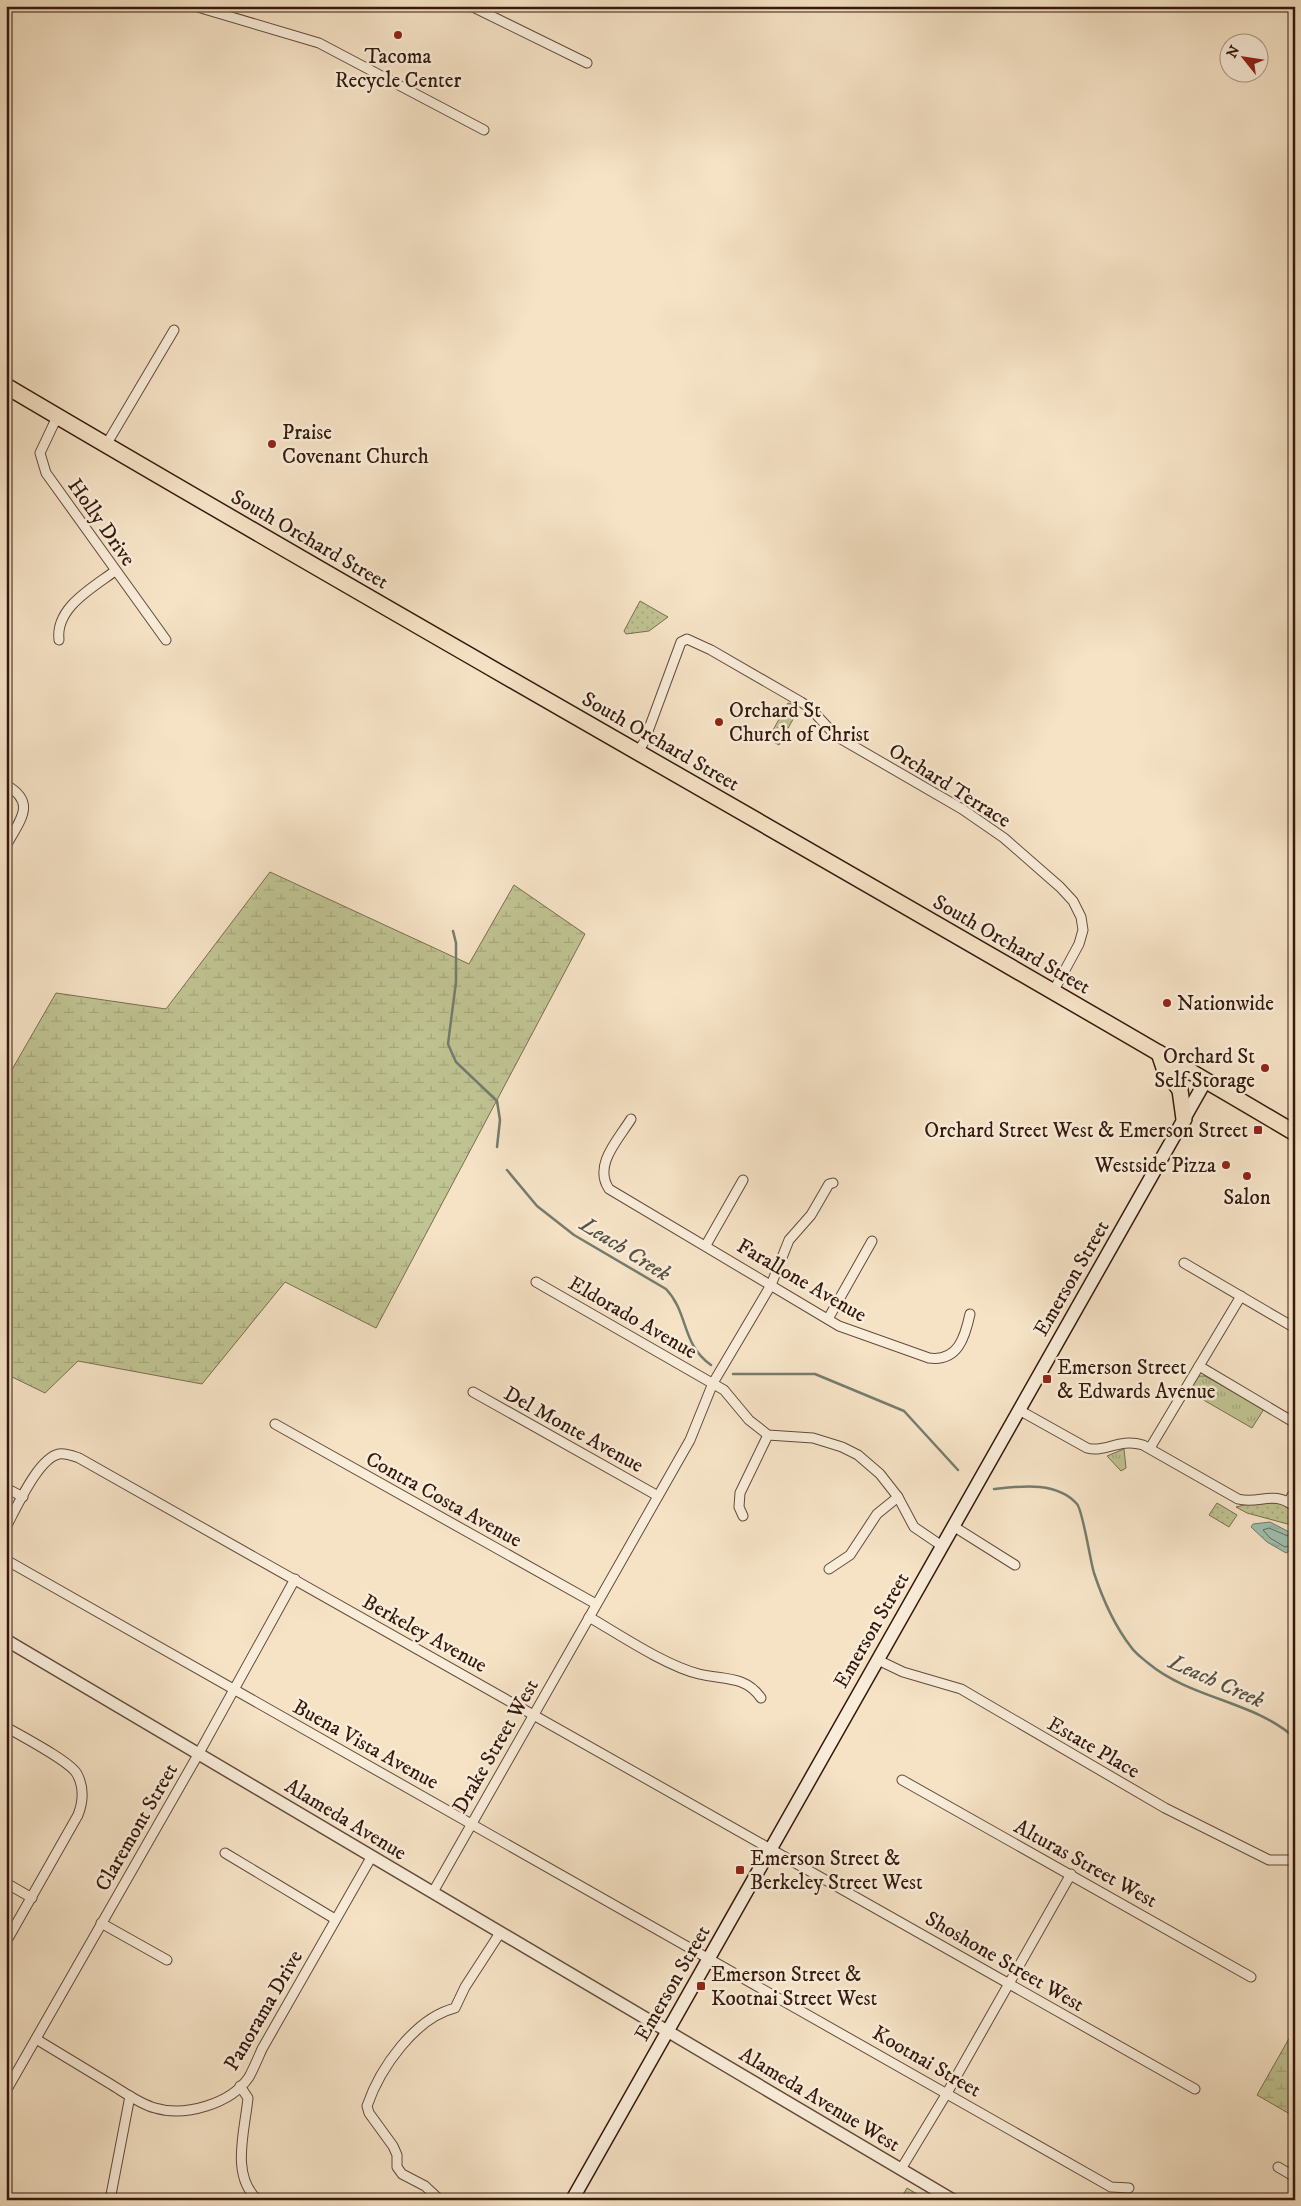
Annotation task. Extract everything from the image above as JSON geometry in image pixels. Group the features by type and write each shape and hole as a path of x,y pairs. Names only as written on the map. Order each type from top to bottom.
{"main road":[{"name":"South Orchard Street","path":"6,386 269,541 638,752 1295,1133"},
{"path":"1159,1053 1164,1068 1180,1090 1184,1119"},
{"name":"Emerson Street","path":"572,2200 1206,1080"}],"street":[{"path":"194,6 319,43 484,130"},
{"path":"471,6 587,62"},
{"path":"106,445 174,330"},
{"name":"Holly Drive","path":"57,416 41,448 40,458 43,466 49,478 114,571 166,640"},
{"path":"58,640 60,622 70,607 114,571"},
{"name":"Orchard Terrace","path":"638,752 644,742 681,642 687,639 692,640 718,654 809,707 836,736 962,809 1004,838 1060,887 1076,906 1081,917 1083,930 1079,944 1052,992"},
{"path":"6,785 21,794 25,805 21,818 6,846"},
{"name":"Farallone Avenue","path":"631,1119 604,1163 603,1177 605,1184 613,1193 706,1245 839,1326 938,1360 954,1353 966,1333 970,1314"},
{"name":"Farallone Avenue","path":"706,1245 743,1180"},
{"path":"596,1604 690,1440 713,1383 771,1284 789,1240 801,1228 829,1184 833,1182"},
{"path":"828,1319 872,1240"},
{"path":"1184,1263 1295,1328"},
{"name":"Eldorado Avenue","path":"536,1282 713,1383 730,1396 749,1420 768,1435"},
{"path":"1150,1448 1241,1296"},
{"path":"1199,1366 1295,1423"},
{"name":"Del Monte Avenue","path":"473,1392 658,1496"},
{"path":"1019,1410 1087,1448 1098,1449 1125,1442 1134,1442 1150,1448 1244,1501 1270,1497 1291,1505 1295,1491"},
{"name":"Contra Costa Avenue","path":"275,1424 596,1604"},
{"path":"743,1516 739,1507 740,1493 768,1435 813,1438 842,1447 858,1456 880,1474 898,1496 906,1516 914,1527 942,1546"},
{"name":"Berkeley Avenue","path":"23,1497 41,1466 53,1457 59,1454 79,1458 111,1474 770,1850"},
{"path":"6,1488 23,1497 6,1527"},
{"path":"829,1569 844,1561 850,1555 877,1514 898,1496"},
{"path":"953,1526 1015,1565"},
{"name":"Buena Vista Avenue","path":"6,1560 709,1958"},
{"name":"Claremont Street","path":"6,2091 199,1753 295,1579"},
{"name":"Drake Street West","path":"432,1892 596,1604"},
{"path":"589,1617 682,1668 700,1675 741,1681 756,1690 761,1698"},
{"name":"Alameda Avenue","path":"6,1640 668,2031"},
{"name":"Estate Place","path":"878,1660 903,1672 961,1689 1165,1808 1269,1860 1293,1860"},
{"path":"6,1727 70,1766 77,1773 82,1799 78,1815 6,1942"},
{"name":"Alturas Street West","path":"902,1780 1252,1977"},
{"name":"Shoshone Street West","path":"770,1850 1196,2089"},
{"path":"225,1853 335,1919"},
{"name":"Panorama Drive","path":"36,2039 130,2096 157,2109 184,2111 209,2106 240,2086 248,2078 335,1919 372,1856"},
{"path":"901,2168 947,2093 1071,1874"},
{"path":"6,1883 32,1898"},
{"path":"101,1923 167,1960"},
{"path":"440,2200 425,2186 402,2174 397,2167 397,2155 393,2146 369,2113 367,2106 393,2055 405,2040 435,2016 455,2008 465,1987 500,1933"},
{"name":"Kootnai Street","path":"709,1958 1111,2188 1129,2188"},
{"name":"Alameda Avenue West","path":"668,2031 954,2200"},
{"path":"240,2086 248,2098 241,2168 248,2188 258,2200"},
{"path":"110,2200 130,2096"},
{"path":"1278,2167 1295,2177"}],"green space":[{"path":"640,601 668,617 649,631 626,634 624,631"},
{"path":"788,703 795,705 798,710 779,745 768,739"},
{"path":"270,872 469,964 514,885 585,934 376,1328 285,1282 202,1384 78,1361 45,1393 6,1374 6,1080 56,993 166,1009"},
{"path":"1199,1376 1205,1376 1264,1409 1252,1428 1188,1391"},
{"path":"1124,1449 1126,1468 1121,1471 1107,1456"},
{"path":"1261,1501 1279,1503 1288,1507 1295,1513 1295,1526 1247,1513 1236,1507"},
{"path":"1217,1503 1237,1515 1229,1527 1209,1515"},
{"path":"1295,2028 1295,2117 1257,2095"},
{"path":"907,2188 927,2200 900,2200"}],"water":[{"path":"1270,1522 1295,1535 1295,1548 1286,1553 1267,1542 1251,1527 1253,1524"}],"waterway":[{"name":"Leach Creek","path":"453,931 456,943 456,982 448,1044 456,1062 497,1101 500,1120 497,1147"},
{"name":"Leach Creek","path":"507,1170 537,1206 574,1235 666,1289 679,1308 695,1348 701,1357 711,1365"},
{"name":"Leach Creek","path":"733,1374 815,1374 904,1411 958,1470"},
{"name":"Leach Creek","path":"994,1489 1027,1486 1049,1488 1069,1497 1079,1508 1094,1573 1105,1602 1119,1630 1134,1651 1165,1675 1183,1685 1261,1716 1295,1738"}],"place":[{"name":"Tacoma Recycle Center","path":"398,35"},
{"name":"Praise Covenant Church","path":"272,444"},
{"name":"Orchard St Church of Christ","path":"719,722"},
{"name":"Nationwide","path":"1167,1003"},
{"name":"Orchard St Self Storage","path":"1265,1068"},
{"name":"Orchard Street West & Emerson Street","path":"1258,1130"},
{"name":"Westside Pizza","path":"1226,1165"},
{"name":"Salon","path":"1247,1176"},
{"name":"Emerson Street & Edwards Avenue","path":"1047,1379"},
{"name":"Emerson Street & Berkeley Street West","path":"740,1870"},
{"name":"Emerson Street & Kootnai Street West","path":"701,1986"}]}
